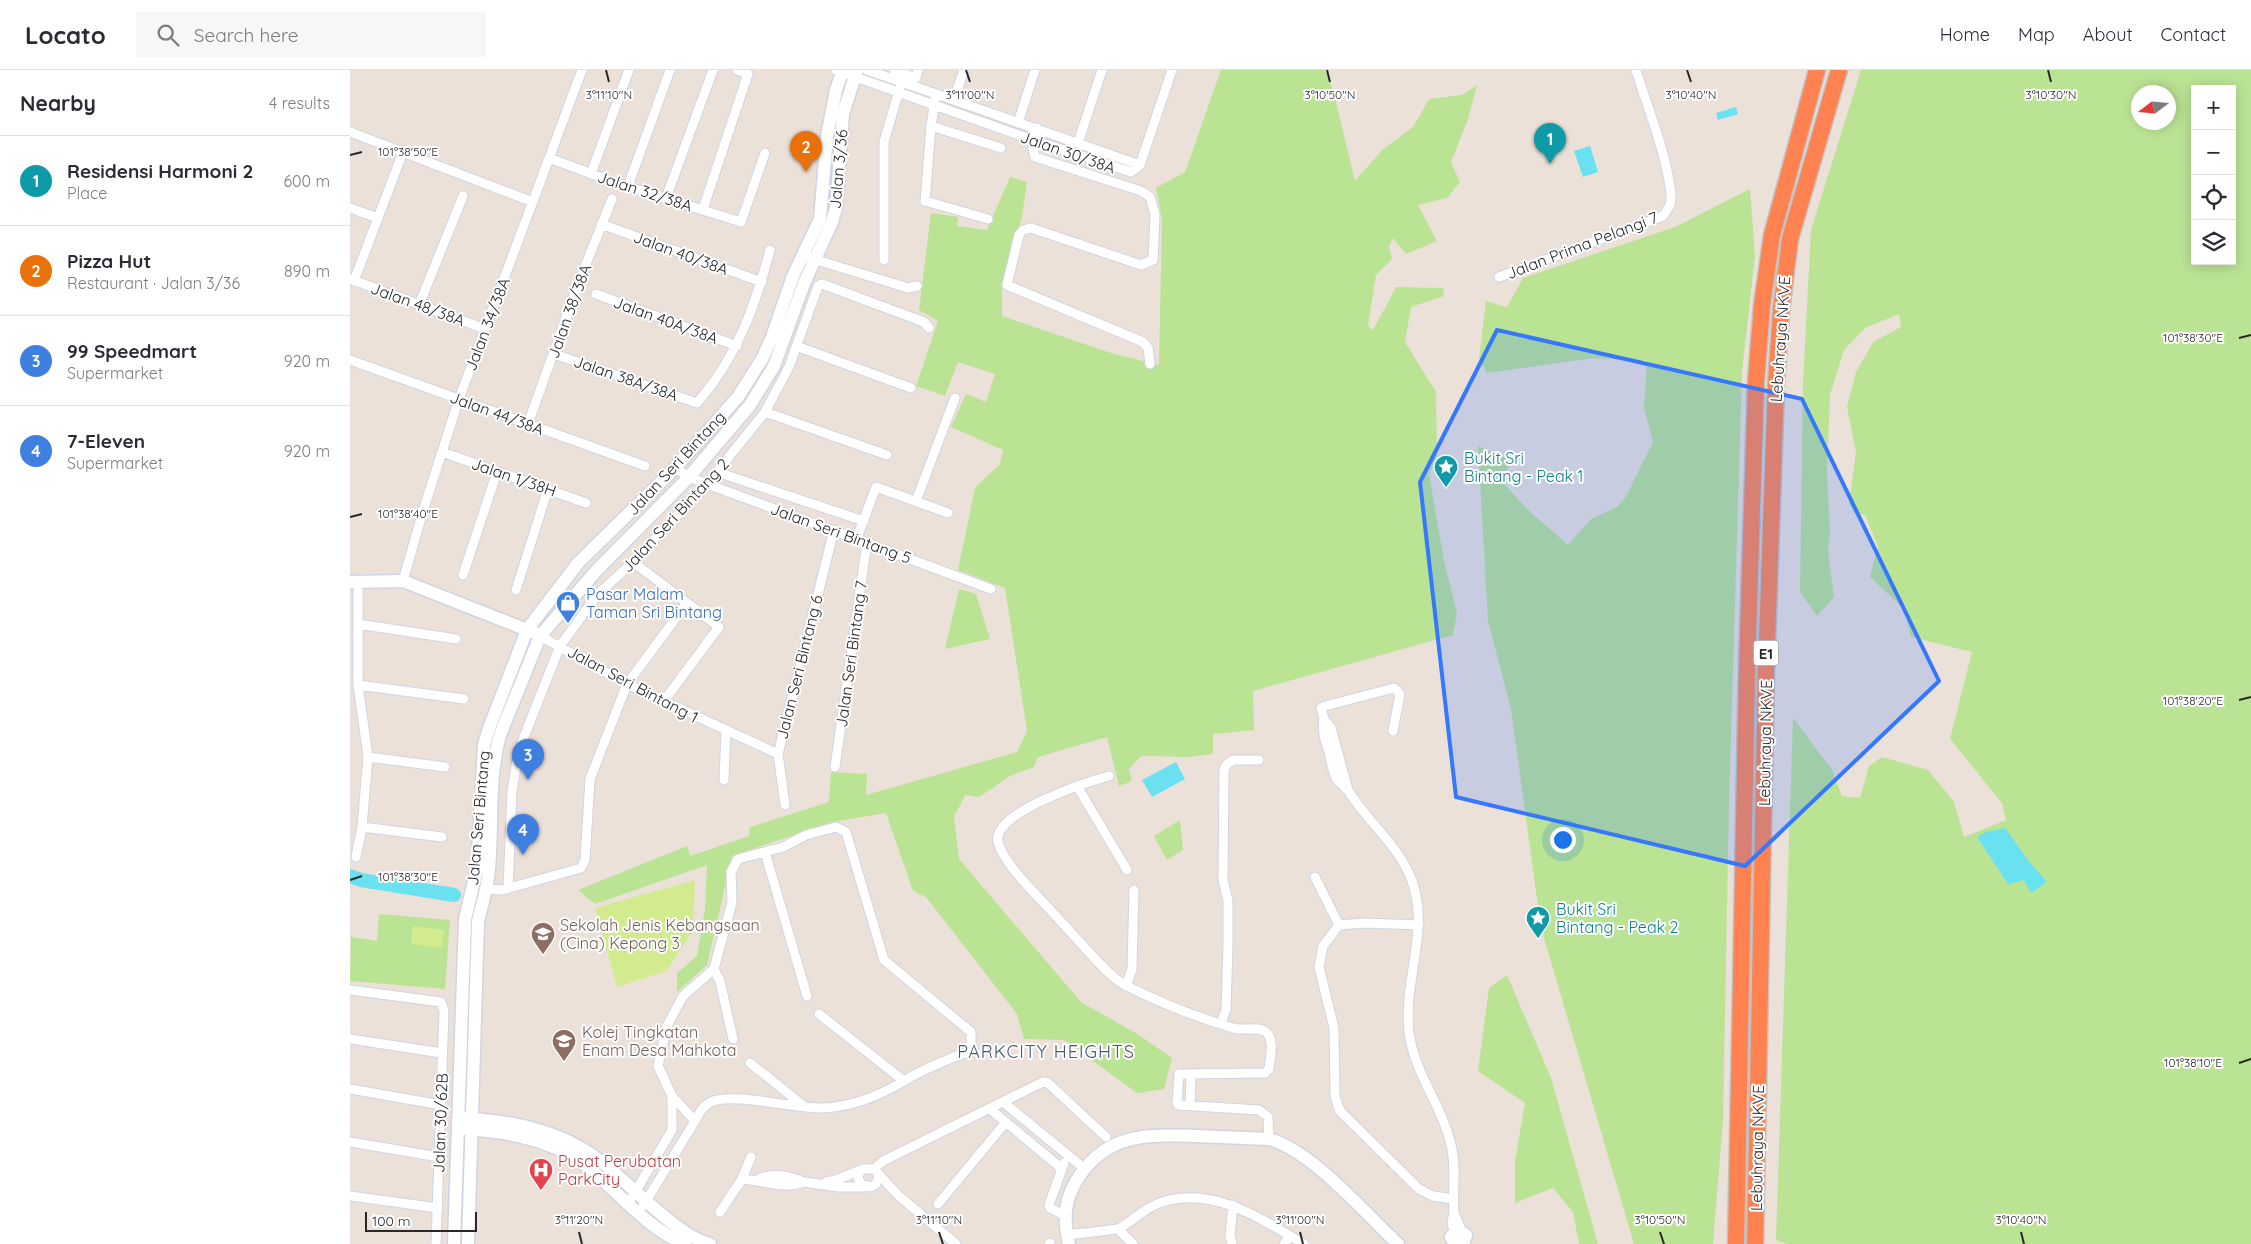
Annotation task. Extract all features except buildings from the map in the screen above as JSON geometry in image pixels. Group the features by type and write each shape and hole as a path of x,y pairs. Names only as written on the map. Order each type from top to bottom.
{"highway":[{"name":"Lebuhraya NKVE","path":"1736,1244 1747,679 1756,381 1762,305 1772,234 1817,70"},
{"name":"Lebuhraya NKVE","path":"1755,1244 1766,671 1776,385 1781,311 1790,239 1838,70"}],"street":[{"name":"Jalan 34/38A","path":"403,581 459,399 582,70"},
{"path":"591,174 629,70"},
{"path":"628,186 670,70"},
{"path":"666,198 712,70"},
{"path":"703,209 748,74 737,70"},
{"name":"Jalan 30/38A","path":"840,71 856,73 899,92 936,99 954,99 1140,165 1136,170 1127,172 1034,140 936,99 916,78 902,82 867,70"},
{"path":"894,70 916,78"},
{"path":"954,99 964,70"},
{"path":"1018,122 1035,70"},
{"path":"1078,143 1102,70"},
{"path":"1140,165 1172,70"},
{"name":"Jalan Prima Pelangi 7","path":"1499,277 1663,216 1670,206 1671,196 1661,150 1636,70"},
{"name":"Jalan 3/36","path":"809,257 820,219 827,136 840,71"},
{"name":"Jalan 3/36","path":"809,257 832,222 836,208 843,114 856,73"},
{"path":"884,260 884,142 902,82"},
{"path":"936,99 931,126 925,201 988,219"},
{"path":"931,126 1001,148"},
{"path":"1037,128 1032,154 1035,157 1141,191 1150,197 1155,214 1153,260 1141,266 1031,228 1023,230 1018,234 1007,285 1144,342 1148,348 1150,364"},
{"path":"350,132 533,202"},
{"path":"352,280 403,152"},
{"name":"Jalan 32/38A","path":"549,158 591,174 741,222 766,153"},
{"path":"419,305 463,196"},
{"name":"Jalan 38/38A","path":"528,424 601,224 612,199"},
{"path":"350,208 378,218"},
{"name":"Jalan 40/38A","path":"601,224 762,282"},
{"path":"737,346 762,282 770,250"},
{"path":"809,257 908,288 917,286"},
{"name":"Jalan Seri Bintang","path":"454,1244 465,919 477,869 484,746 527,630 578,564 675,468 738,397 762,358 809,257"},
{"name":"Jalan Seri Bintang","path":"468,1244 474,1099 478,921 486,890 496,749 540,636 597,570 689,478 750,405 774,366 809,257"},
{"name":"Jalan 48/38A","path":"352,280 485,329"},
{"name":"Jalan Seri Bintang 2","path":"508,889 512,792 518,758 522,742 560,646 597,595 633,562 707,484 765,412 789,366 819,284 924,322 929,328"},
{"name":"Jalan 40A/38A","path":"596,294 737,346"},
{"name":"Jalan 38A/38A","path":"554,354 698,403 718,380 737,346"},
{"path":"796,346 911,388"},
{"name":"Jalan 44/38A","path":"350,360 645,466"},
{"path":"916,501 955,398"},
{"path":"765,412 887,455"},
{"name":"Jalan 1/38H","path":"442,452 586,503"},
{"name":"Jalan Seri Bintang 5","path":"675,468 689,478 858,538 991,589"},
{"path":"463,575 497,472"},
{"path":"717,472 864,521"},
{"path":"858,538 876,487 948,513"},
{"path":"516,590 548,490"},
{"name":"Jalan Seri Bintang 6","path":"785,805 778,754 834,530"},
{"name":"Jalan Seri Bintang 7","path":"835,767 867,542"},
{"path":"633,562 719,627 664,702"},
{"path":"356,857 362,826 368,757 358,685 358,624 354,582 403,581 540,636"},
{"path":"468,907 476,893 486,890 508,889 550,878 574,871 583,864 590,779 626,684 687,603"},
{"path":"358,624 456,639"},
{"name":"Jalan Seri Bintang 1","path":"540,636 626,684 726,732 778,754"},
{"path":"358,685 464,699"},
{"path":"1393,731 1400,694 1394,688 1321,708 1320,712 1324,719 1322,731 1336,778 1348,790 1357,806 1397,853 1406,867 1417,899 1419,924 1409,993 1409,1031 1416,1063 1424,1085 1440,1114 1451,1145 1454,1167 1454,1213 1452,1222 1455,1239 1466,1235 1463,1244"},
{"path":"724,780 726,732"},
{"path":"368,757 445,766"},
{"path":"1220,1023 1226,1010 1228,944 1228,901 1224,880 1224,770 1226,765 1233,760 1259,760"},
{"path":"1109,776 1076,786 1008,819 1001,830 998,841 1018,875 1112,976 1126,986 1234,1029 1265,1031 1270,1040 1269,1069 1260,1074 1178,1075 1177,1104 1260,1110 1268,1117 1269,1138"},
{"path":"1076,786 1127,870"},
{"path":"362,826 442,837"},
{"path":"638,1212 695,1120 708,1103 718,1099 805,1108 823,1108 856,1103 881,1094 904,1080 967,1052 972,1039 970,1032 884,960 846,832 842,829 826,830 765,852 738,859 731,872 732,902 714,969 683,996 667,1026 658,1066 672,1096 695,1120"},
{"path":"765,852 807,996"},
{"path":"1314,877 1339,925"},
{"path":"1126,986 1132,969 1134,890"},
{"path":"1419,924 1364,923 1339,925 1323,946 1319,967 1334,1028 1337,1105 1340,1111 1419,1189 1434,1196 1453,1199"},
{"path":"714,969 720,981 733,1039"},
{"name":"Jalan 30/62B","path":"350,990 441,1002 444,1011 436,1244"},
{"path":"819,1014 904,1080"},
{"path":"350,1039 442,1053"},
{"path":"750,1063 805,1108"},
{"path":"1190,1105 1191,1075"},
{"path":"868,1187 876,1184 876,1172 883,1161 1038,1084 1048,1083 1106,1137"},
{"path":"350,1089 441,1105"},
{"path":"1178,1090 1190,1091"},
{"path":"628,1204 672,1130 672,1096"},
{"path":"474,1099 491,1127"},
{"path":"1004,1102 1085,1169"},
{"path":"990,1109 1061,1168"},
{"path":"938,1204 1006,1122"},
{"path":"458,1123 491,1127 543,1142 563,1152 588,1168 662,1232 685,1244"},
{"path":"472,1152 491,1127 515,1124 557,1135 596,1157 675,1225 700,1241 710,1244"},
{"path":"1304,1244 1233,1205 1199,1198 1181,1197 1160,1202 1137,1214 1118,1229 1068,1240 1064,1215 1072,1186 1085,1169 1107,1149 1142,1136 1269,1138 1298,1151 1398,1244"},
{"path":"350,1142 439,1157"},
{"path":"1044,1153 1053,1142"},
{"path":"1064,1215 1050,1208 1049,1205 1061,1168 1069,1156"},
{"path":"720,1212 742,1179 751,1157"},
{"path":"657,1158 668,1165"},
{"path":"863,1169 859,1174 859,1180 868,1187"},
{"path":"818,1183 836,1180 863,1169 876,1172 897,1191 899,1196"},
{"path":"742,1179 757,1180 764,1176 793,1178 804,1182 839,1187 884,1189 899,1196 956,1244"},
{"path":"350,1196 438,1208"},
{"path":"1232,1244 1230,1235 1233,1205"},
{"path":"1118,1229 1133,1244"},
{"path":"1284,1244 1290,1236"}],"highlighted area":[{"path":"1497,330 1802,399 1939,681 1745,866 1456,797 1420,482"}],"green space":[{"path":"1221,70 1325,70 1333,90 1355,181 1382,150 1413,127 1429,99 1462,95 1477,85 1468,119 1451,162 1460,182 1447,198 1418,205 1437,241 1406,254 1393,238 1389,247 1392,259 1376,275 1368,326 1373,330 1396,287 1443,288 1444,296 1411,307 1405,342 1436,392 1437,457 1429,474 1444,561 1457,613 1453,635 1253,691 1254,730 1213,734 1213,754 1188,757 1141,756 1129,769 1132,781 1119,786 1107,737 1038,757 1034,767 1010,776 979,797 965,795 954,817 959,859 1081,1002 1139,1035 1172,1058 1164,1089 1137,1093 1064,1040 1024,1039 1017,1014 926,897 913,891 886,813 832,822 732,856 707,965 677,992 677,973 697,956 705,909 707,865 595,904 578,890 687,846 690,856 749,836 750,827 829,802 831,772 867,774 866,795 1017,752 1027,731 1005,588 958,570 975,488 1000,464 1003,450 951,427 966,394 986,402 995,374 958,362 945,396 916,386 938,321 919,310 931,213 958,217 957,226 987,230 1010,177 1027,182 1022,217 1002,283 1002,316 1114,354 1159,365 1162,219 1156,188 1185,172"},
{"path":"1861,70 2251,70 2251,1244 1787,1244 1776,1240 1793,718 1832,770 1842,796 1860,798 1869,766 1882,757 1928,770 1954,802 1964,837 2006,820 2002,803 1950,739 1972,652 1911,637 1904,609 1870,577 1878,546 1865,515 1854,513 1849,503 1856,452 1847,407 1856,372 1873,342 1901,327 1899,314 1865,328 1844,350 1830,395 1827,470 1830,533 1828,551 1834,597 1817,616 1800,592 1803,383 1811,230"},
{"path":"1750,189 1755,256 1742,372 1729,802 1723,1121 1713,1244 1634,1244 1541,928 1511,709 1488,621 1478,446 1513,461 1500,479 1526,508 1568,545 1591,519 1617,507 1627,495 1653,442 1644,408 1647,361 1594,358 1487,373 1479,359 1486,301 1507,307 1523,278 1675,227"},
{"path":"959,589 976,594 990,639 945,649"},
{"path":"1180,820 1183,850 1167,860 1154,836"},
{"path":"695,880 693,931 666,971 617,987 595,908"},
{"path":"379,914 450,920 445,989 350,981 351,937 377,941"},
{"path":"413,926 444,930 442,948 411,944"},
{"path":"1507,975 1551,1078 1598,1244 1579,1244 1573,1212 1553,1188 1515,1203 1515,1161 1525,1103 1478,1071 1489,988"}],"water":[{"path":"1736,107 1738,114 1718,120 1716,113"},
{"path":"1590,146 1598,172 1583,177 1574,151"},
{"path":"1176,762 1185,779 1152,797 1142,780"},
{"path":"2005,828 2030,863 2047,882 2031,893 2024,880 2008,884 1977,837 1986,832"}],"waterway":[{"path":"350,876 361,880 454,895"}],"place":[{"name":"Residensi Harmoni 2","path":"1550,164"},
{"name":"Pizza Hut","path":"806,172"},
{"name":"Bukit Sri Bintang - Peak 1","path":"1446,488"},
{"name":"Pasar Malam Taman Sri Bintang","path":"568,624"},
{"name":"99 Speedmart","path":"528,780"},
{"name":"7-Eleven","path":"523,855"},
{"name":"Bukit Sri Bintang - Peak 2","path":"1538,939"},
{"name":"Sekolah Jenis Kebangsaan (Cina) Kepong 3","path":"543,955"},
{"name":"Kolej Tingkatan Enam Desa Mahkota","path":"564,1062"},
{"name":"Pusat Perubatan ParkCity","path":"541,1191"}],"district":[{"name":"PARKCITY HEIGHTS","path":"1046,1051"}]}
